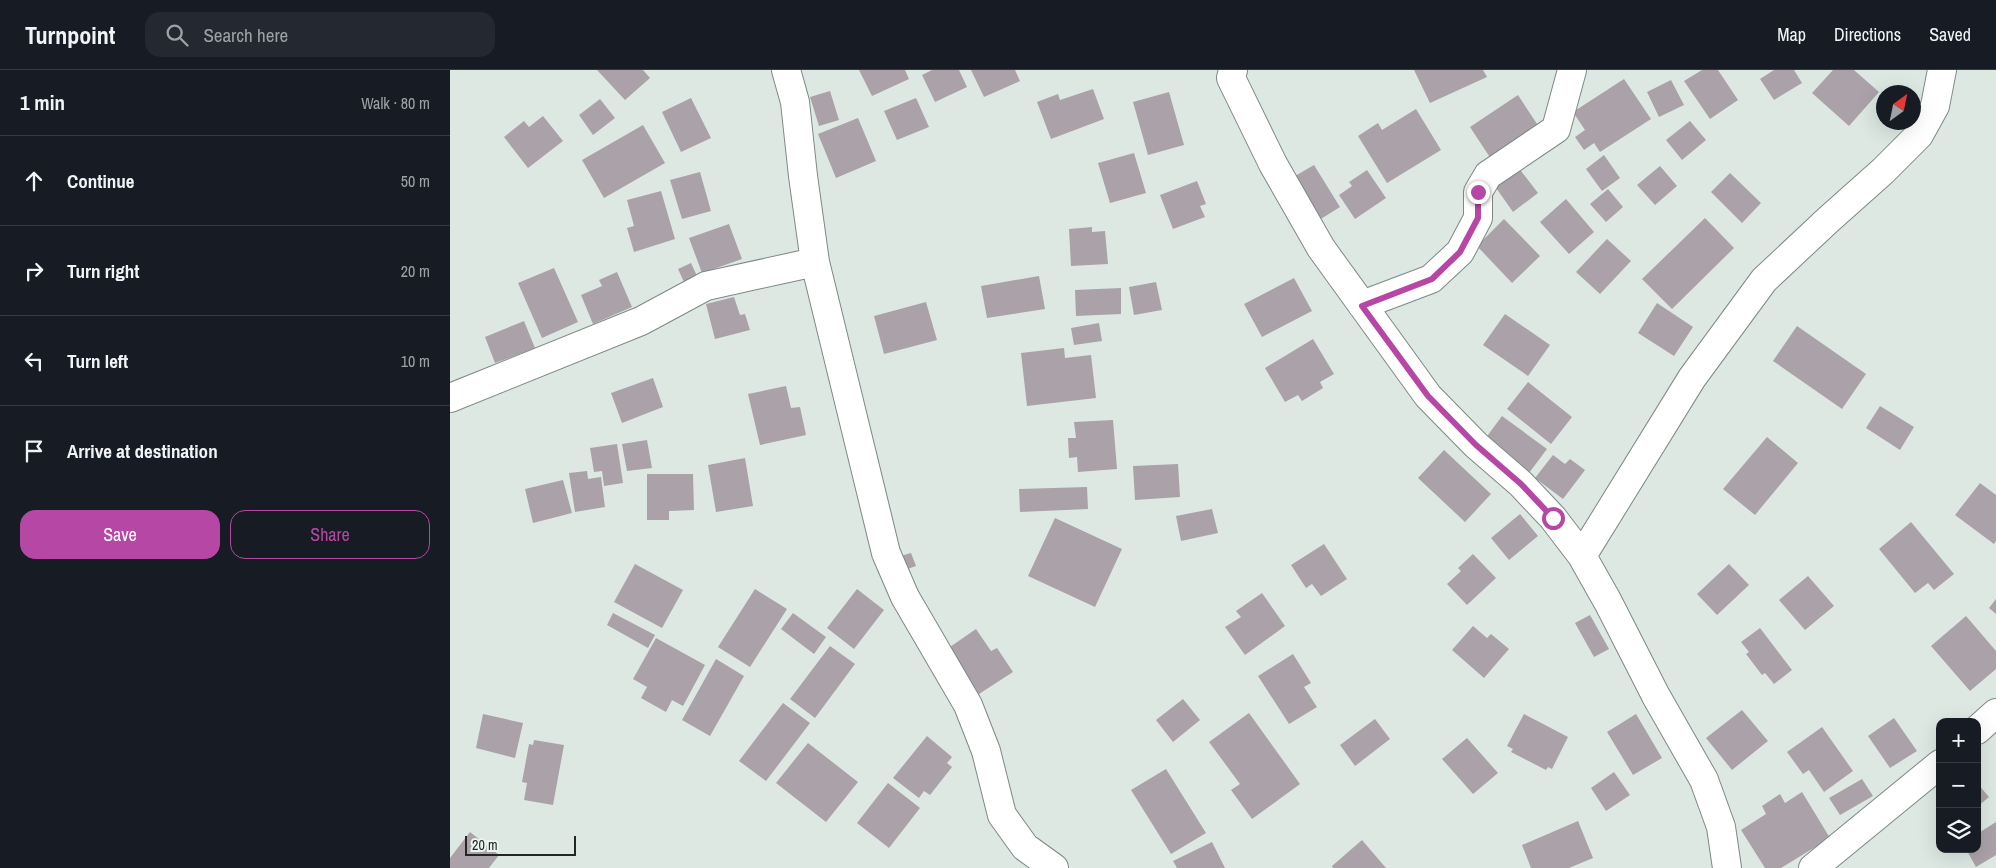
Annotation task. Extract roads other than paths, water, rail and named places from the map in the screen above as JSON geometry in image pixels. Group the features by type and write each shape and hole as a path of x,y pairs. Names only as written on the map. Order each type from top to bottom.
{"street":[{"path":"786,70 795,102 815,262 886,553 905,597 968,705 986,750 1002,815 1024,847 1054,868"},
{"path":"1232,70 1231,78 1273,164 1321,248 1362,306 1428,396 1476,445 1521,484 1546,511 1582,556 1656,696 1704,780 1721,827 1726,868"},
{"path":"1362,306 1432,279 1460,252 1478,218 1478,192 1488,175 1556,129 1572,70"},
{"path":"1582,556 1692,378 1764,280 1883,171 1919,135 1935,106 1942,70"},
{"path":"450,398 641,321 706,286 815,262"},
{"path":"1981,726 1996,713"},
{"path":"1813,868 1936,767"}]}
